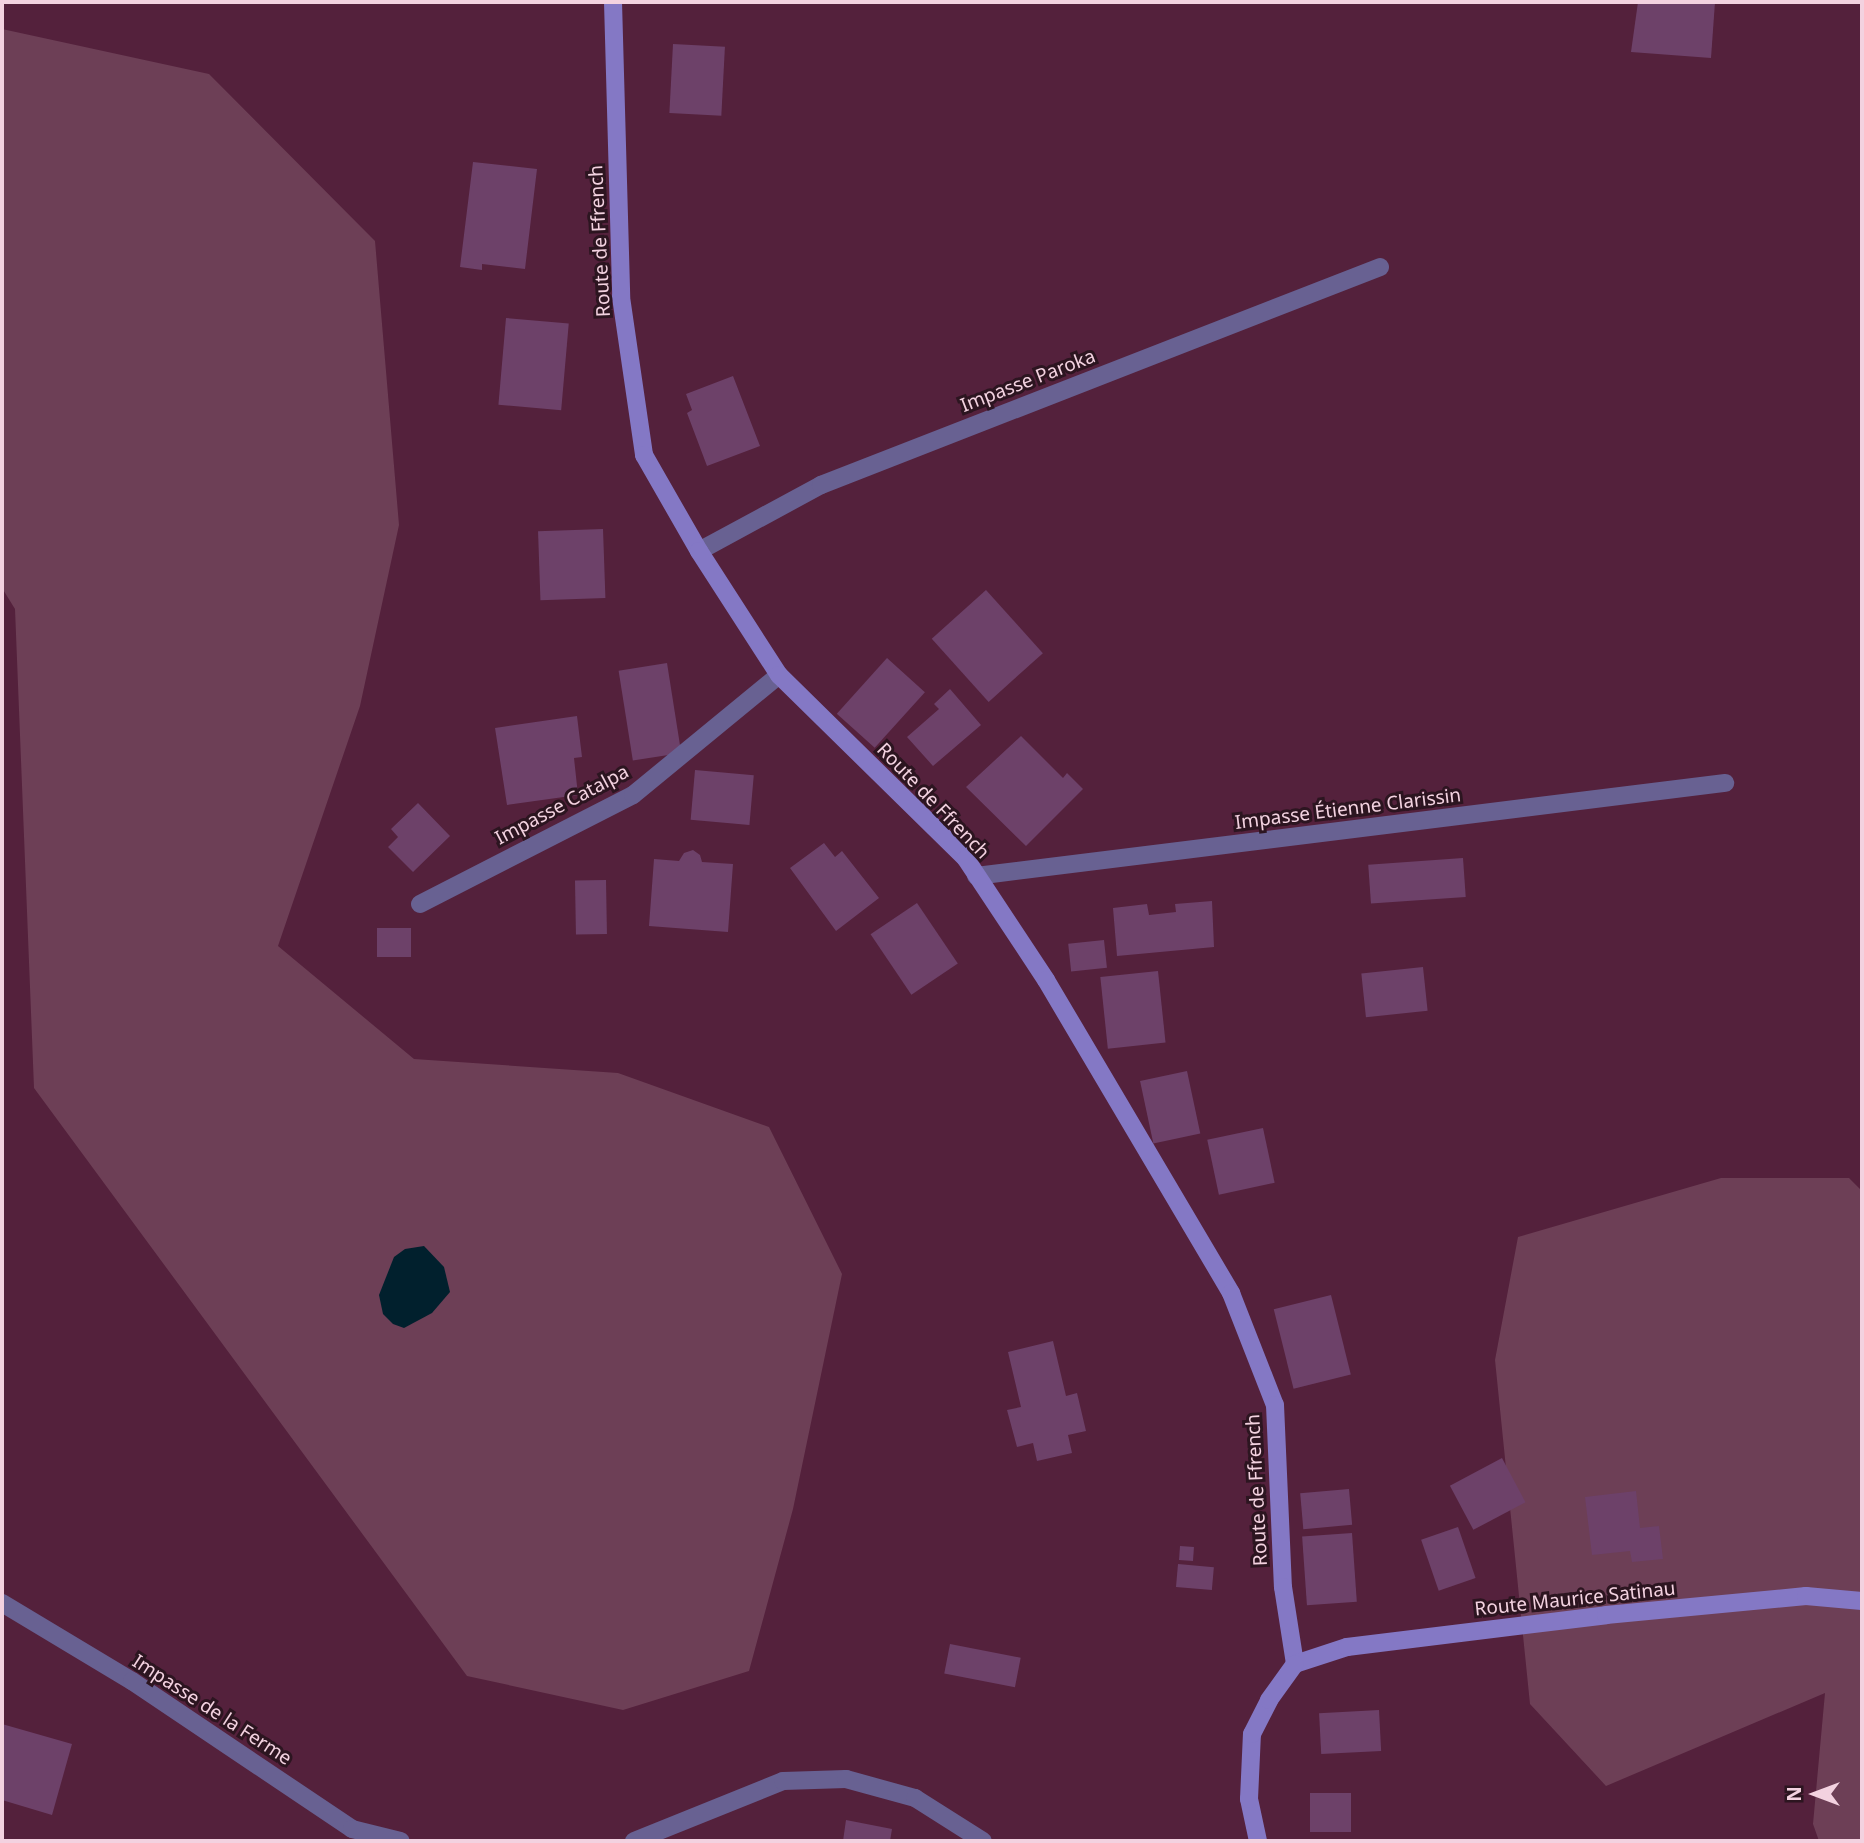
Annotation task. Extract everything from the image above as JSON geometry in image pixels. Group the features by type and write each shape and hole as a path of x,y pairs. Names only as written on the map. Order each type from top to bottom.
{"main road":[{"name":"Route de Ffrench","path":"613,2 621,297 644,455 699,551 779,675 966,859 1046,979 1231,1293 1275,1405 1283,1587 1295,1664"},
{"name":"Route Maurice Satinau","path":"1295,1664 1347,1647 1606,1615 1806,1596 1862,1601"},
{"path":"1258,1841 1249,1799 1252,1734 1269,1700 1295,1664"}],"street":[{"name":"Impasse Paroka","path":"699,551 821,485 1380,267"},
{"name":"Impasse Catalpa","path":"420,904 633,794 779,675"},
{"name":"Impasse Étienne Clarissin","path":"976,876 1725,783"},
{"name":"Impasse de la Ferme","path":"2,1604 132,1681 352,1829 401,1841"},
{"path":"634,1841 783,1781 846,1779 915,1798 984,1841"}],"shaded area":[{"path":"2,29 209,74 375,241 399,525 360,706 278,946 414,1059 618,1073 769,1127 842,1274 793,1509 749,1671 623,1710 467,1676 34,1088 15,609 2,588"},
{"path":"1721,1178 1849,1178 1862,1191 1862,1841 1819,1841 1813,1824 1825,1693 1606,1786 1530,1704 1495,1360 1518,1237"}],"water":[{"path":"424,1246 444,1267 450,1292 432,1313 404,1328 393,1324 383,1314 379,1295 394,1257 405,1249"}],"building":[{"path":"1638,2 1715,2 1711,58 1631,52"},
{"path":"673,44 725,47 721,116 669,113"},
{"path":"473,162 537,169 525,269 482,264 482,270 460,267"},
{"path":"506,318 569,323 561,410 498,405"},
{"path":"733,376 760,446 707,466 687,413 692,410 686,394"},
{"path":"603,529 605,598 540,600 538,531"},
{"path":"986,590 1043,653 989,702 932,639"},
{"path":"887,658 925,692 875,748 837,714"},
{"path":"667,663 681,753 633,761 619,671"},
{"path":"950,689 981,725 933,766 907,737 939,709 934,704"},
{"path":"577,716 582,757 574,758 578,795 507,805 495,728"},
{"path":"1021,736 1063,778 1067,773 1083,789 1026,846 966,787"},
{"path":"695,770 754,775 749,825 691,820"},
{"path":"418,803 450,836 413,872 388,847 398,837 391,829"},
{"path":"824,843 835,857 842,851 879,898 836,931 790,868"},
{"path":"693,850 700,855 702,862 733,864 728,932 649,926 654,859 679,861 684,853"},
{"path":"1463,858 1466,897 1371,904 1368,865"},
{"path":"606,880 607,934 576,935 575,881"},
{"path":"1212,901 1214,947 1117,956 1113,908 1147,904 1149,915 1176,912 1175,904"},
{"path":"917,903 958,964 911,995 871,934"},
{"path":"377,928 411,928 411,957 377,957"},
{"path":"1104,940 1107,968 1071,972 1068,944"},
{"path":"1423,967 1428,1011 1366,1017 1361,973"},
{"path":"1158,971 1166,1043 1108,1049 1100,977"},
{"path":"1187,1071 1200,1134 1153,1144 1140,1081"},
{"path":"1263,1128 1275,1183 1219,1195 1207,1140"},
{"path":"1331,1295 1351,1375 1294,1389 1274,1309"},
{"path":"1053,1341 1066,1396 1077,1393 1086,1431 1068,1435 1072,1453 1037,1461 1033,1443 1017,1447 1007,1410 1021,1407 1008,1352"},
{"path":"1502,1458 1525,1502 1473,1530 1450,1486"},
{"path":"1349,1489 1352,1525 1303,1529 1300,1493"},
{"path":"1636,1491 1640,1528 1659,1526 1663,1559 1632,1562 1630,1551 1592,1555 1585,1497"},
{"path":"1458,1527 1476,1578 1439,1591 1421,1540"},
{"path":"1352,1533 1357,1602 1307,1605 1302,1536"},
{"path":"1180,1546 1194,1547 1193,1561 1179,1560"},
{"path":"1178,1564 1214,1567 1212,1590 1176,1587"},
{"path":"950,1644 1021,1658 1015,1687 944,1673"},
{"path":"1379,1710 1381,1751 1321,1754 1319,1713"},
{"path":"2,1724 72,1744 52,1815 2,1800"},
{"path":"1310,1793 1351,1793 1351,1832 1310,1832"},
{"path":"846,1820 892,1829 890,1841 843,1841"}]}
